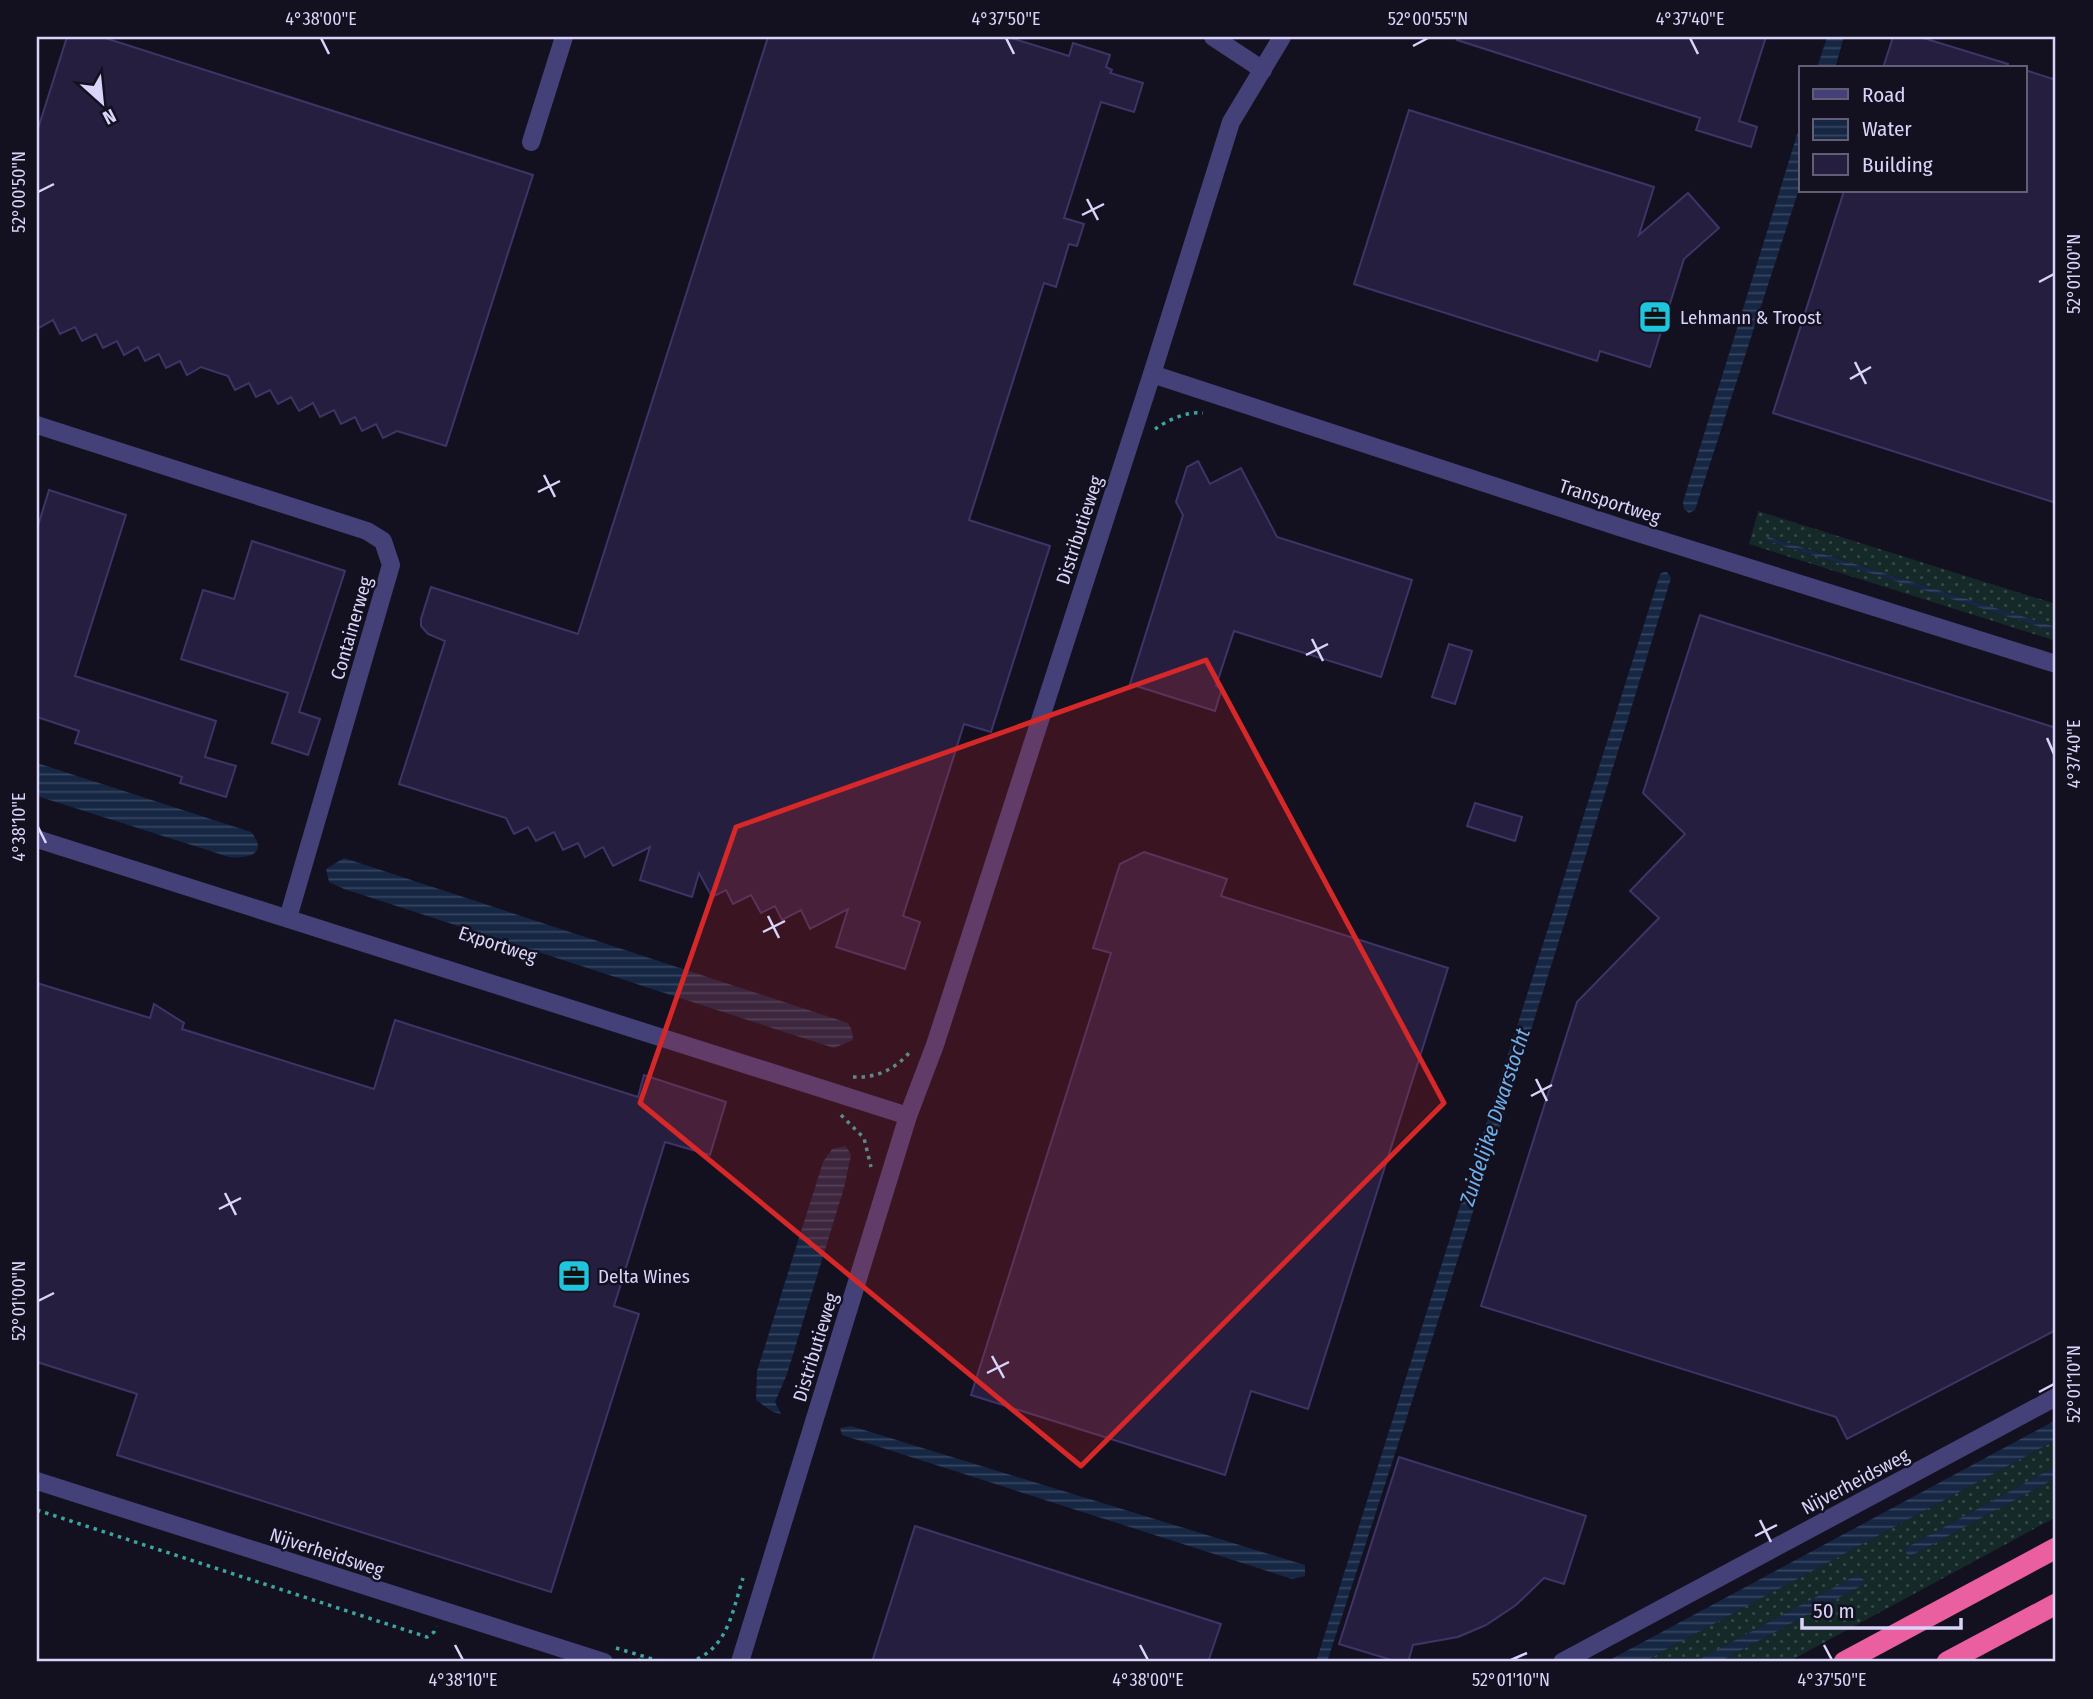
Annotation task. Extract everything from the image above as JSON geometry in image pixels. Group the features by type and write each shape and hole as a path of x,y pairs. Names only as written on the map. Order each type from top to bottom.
{"highway":[{"path":"1844,1662 2056,1548"},
{"path":"1947,1662 2056,1604"}],"street":[{"path":"531,142 564,37"},
{"path":"1213,37 1263,71"},
{"name":"Distributieweg","path":"740,1662 908,1116 935,1045 1231,122 1282,37"},
{"name":"Transportweg","path":"1152,374 1622,528 2056,664"},
{"name":"Containerweg","path":"37,425 367,531 383,541 391,565 288,918"},
{"name":"Exportweg","path":"37,839 288,918 847,1086 908,1116"},
{"name":"Nijverheidsweg","path":"1562,1662 2056,1397"},
{"name":"Nijverheidsweg","path":"37,1481 604,1662"}],"path":[{"path":"1150,435 1157,427 1178,417 1198,412 1212,414"},
{"path":"870,1174 872,1164 864,1138 839,1113 847,1086 885,1073 901,1062 918,1039 935,1045"},
{"path":"689,1662 701,1658 716,1647 725,1633 747,1568"},
{"path":"639,1662 641,1656 662,1662"}],"highlighted area":[{"path":"1206,660 1444,1103 1081,1466 640,1103 736,827"}],"green space":[{"path":"1758,511 2056,604 2056,627 1767,538 1768,541 2056,632 2056,641 1749,544"},
{"path":"2056,1440 2056,1466 1904,1549 1909,1557 2056,1478 2056,1517 1788,1662 1719,1662 1863,1585 1860,1574 1694,1662 1643,1662"}],"water":[{"path":"1827,37 1844,37 1836,66 1818,66"},
{"path":"1799,128 1799,189 1695,510 1689,513 1684,509 1683,502"},
{"path":"1769,537 2056,627 2056,632 1768,541"},
{"name":"Zuidelijke Dwarstocht","path":"1664,572 1671,578 1502,1121 1327,1662 1316,1662 1660,574"},
{"path":"37,763 251,832 258,845 257,850 249,856 229,857 37,796"},
{"path":"344,858 848,1023 853,1040 834,1048 344,889 329,882 326,869"},
{"path":"846,1146 851,1155 844,1188 787,1374 775,1402 781,1414 773,1412 756,1400 757,1371 823,1162 832,1149"},
{"path":"2056,1420 2056,1440 1643,1662 1606,1662"},
{"path":"851,1426 1305,1565 1305,1576 1292,1579 842,1435 840,1428"},
{"path":"2056,1466 2056,1478 1909,1557 1904,1549"},
{"path":"1859,1574 1864,1581 1863,1585 1719,1662 1694,1662"}],"building":[{"path":"67,37 102,37 533,175 446,446 397,431 383,438 376,424 362,431 355,417 341,424 334,410 320,417 313,403 299,411 291,397 278,404 270,390 256,397 249,383 235,390 228,376 201,367 187,375 180,361 166,368 159,354 145,361 138,347 124,355 117,341 103,348 96,334 82,341 75,327 60,334 53,320 37,329 37,132"},
{"path":"768,37 1008,37 1069,56 1073,43 1110,55 1106,67 1112,70 1110,73 1143,83 1134,112 1101,102 1064,218 1084,224 1077,246 1069,244 1056,287 1044,283 969,520 1050,546 991,732 964,724 903,916 920,922 905,969 836,947 848,909 810,929 801,910 782,920 775,906 761,913 751,895 733,904 726,890 712,897 699,873 692,897 640,880 650,847 613,866 603,847 585,857 578,843 563,850 554,832 536,841 528,827 514,834 506,818 399,784 445,641 428,634 421,626 431,587 578,634"},
{"path":"1458,37 1766,37 1739,121 1757,127 1751,147 1696,130 1700,118 1457,40"},
{"path":"1893,37 1920,37 2008,64 2008,66 1884,66"},
{"path":"2026,70 2056,80 2056,503 1773,413 1844,192 2026,192"},
{"path":"1409,110 1654,187 1639,235 1688,193 1719,228 1684,259 1650,367 1600,351 1597,361 1354,284"},
{"path":"1198,461 1210,484 1241,468 1277,537 1412,580 1381,677 1234,631 1216,686 1222,688 1215,711 1130,684 1183,515 1176,502 1187,467"},
{"path":"49,490 126,515 75,676 216,721 205,757 236,766 226,797 180,783 182,777 75,743 79,731 37,717 37,529"},
{"path":"252,541 345,571 299,712 320,719 308,755 272,743 288,693 181,659 203,590 234,599"},
{"path":"1700,615 2056,728 2056,1330 1847,1439 1836,1417 1481,1306 1577,1002 1659,918 1630,891 1685,834 1643,793"},
{"path":"1449,644 1472,651 1455,704 1432,697"},
{"path":"1475,803 1522,817 1515,841 1467,826"},
{"path":"1144,852 1227,879 1221,896 1448,968 1308,1409 1251,1391 1225,1475 971,1395 1111,953 1093,948 1120,864"},
{"path":"37,983 150,1018 154,1004 184,1023 182,1029 374,1089 395,1020 638,1097 644,1075 726,1102 710,1155 665,1142 614,1306 639,1314 551,1592 117,1455 137,1394 37,1362"},
{"path":"1399,1457 1586,1516 1564,1584 1544,1578 1516,1605 1486,1625 1458,1637 1413,1645 1408,1662 1398,1662 1339,1644"},
{"path":"915,1526 1221,1624 1208,1662 872,1662"}],"place":[{"name":"Lehmann & Troost","path":"1655,317"},
{"name":"Delta Wines","path":"574,1276"}]}
